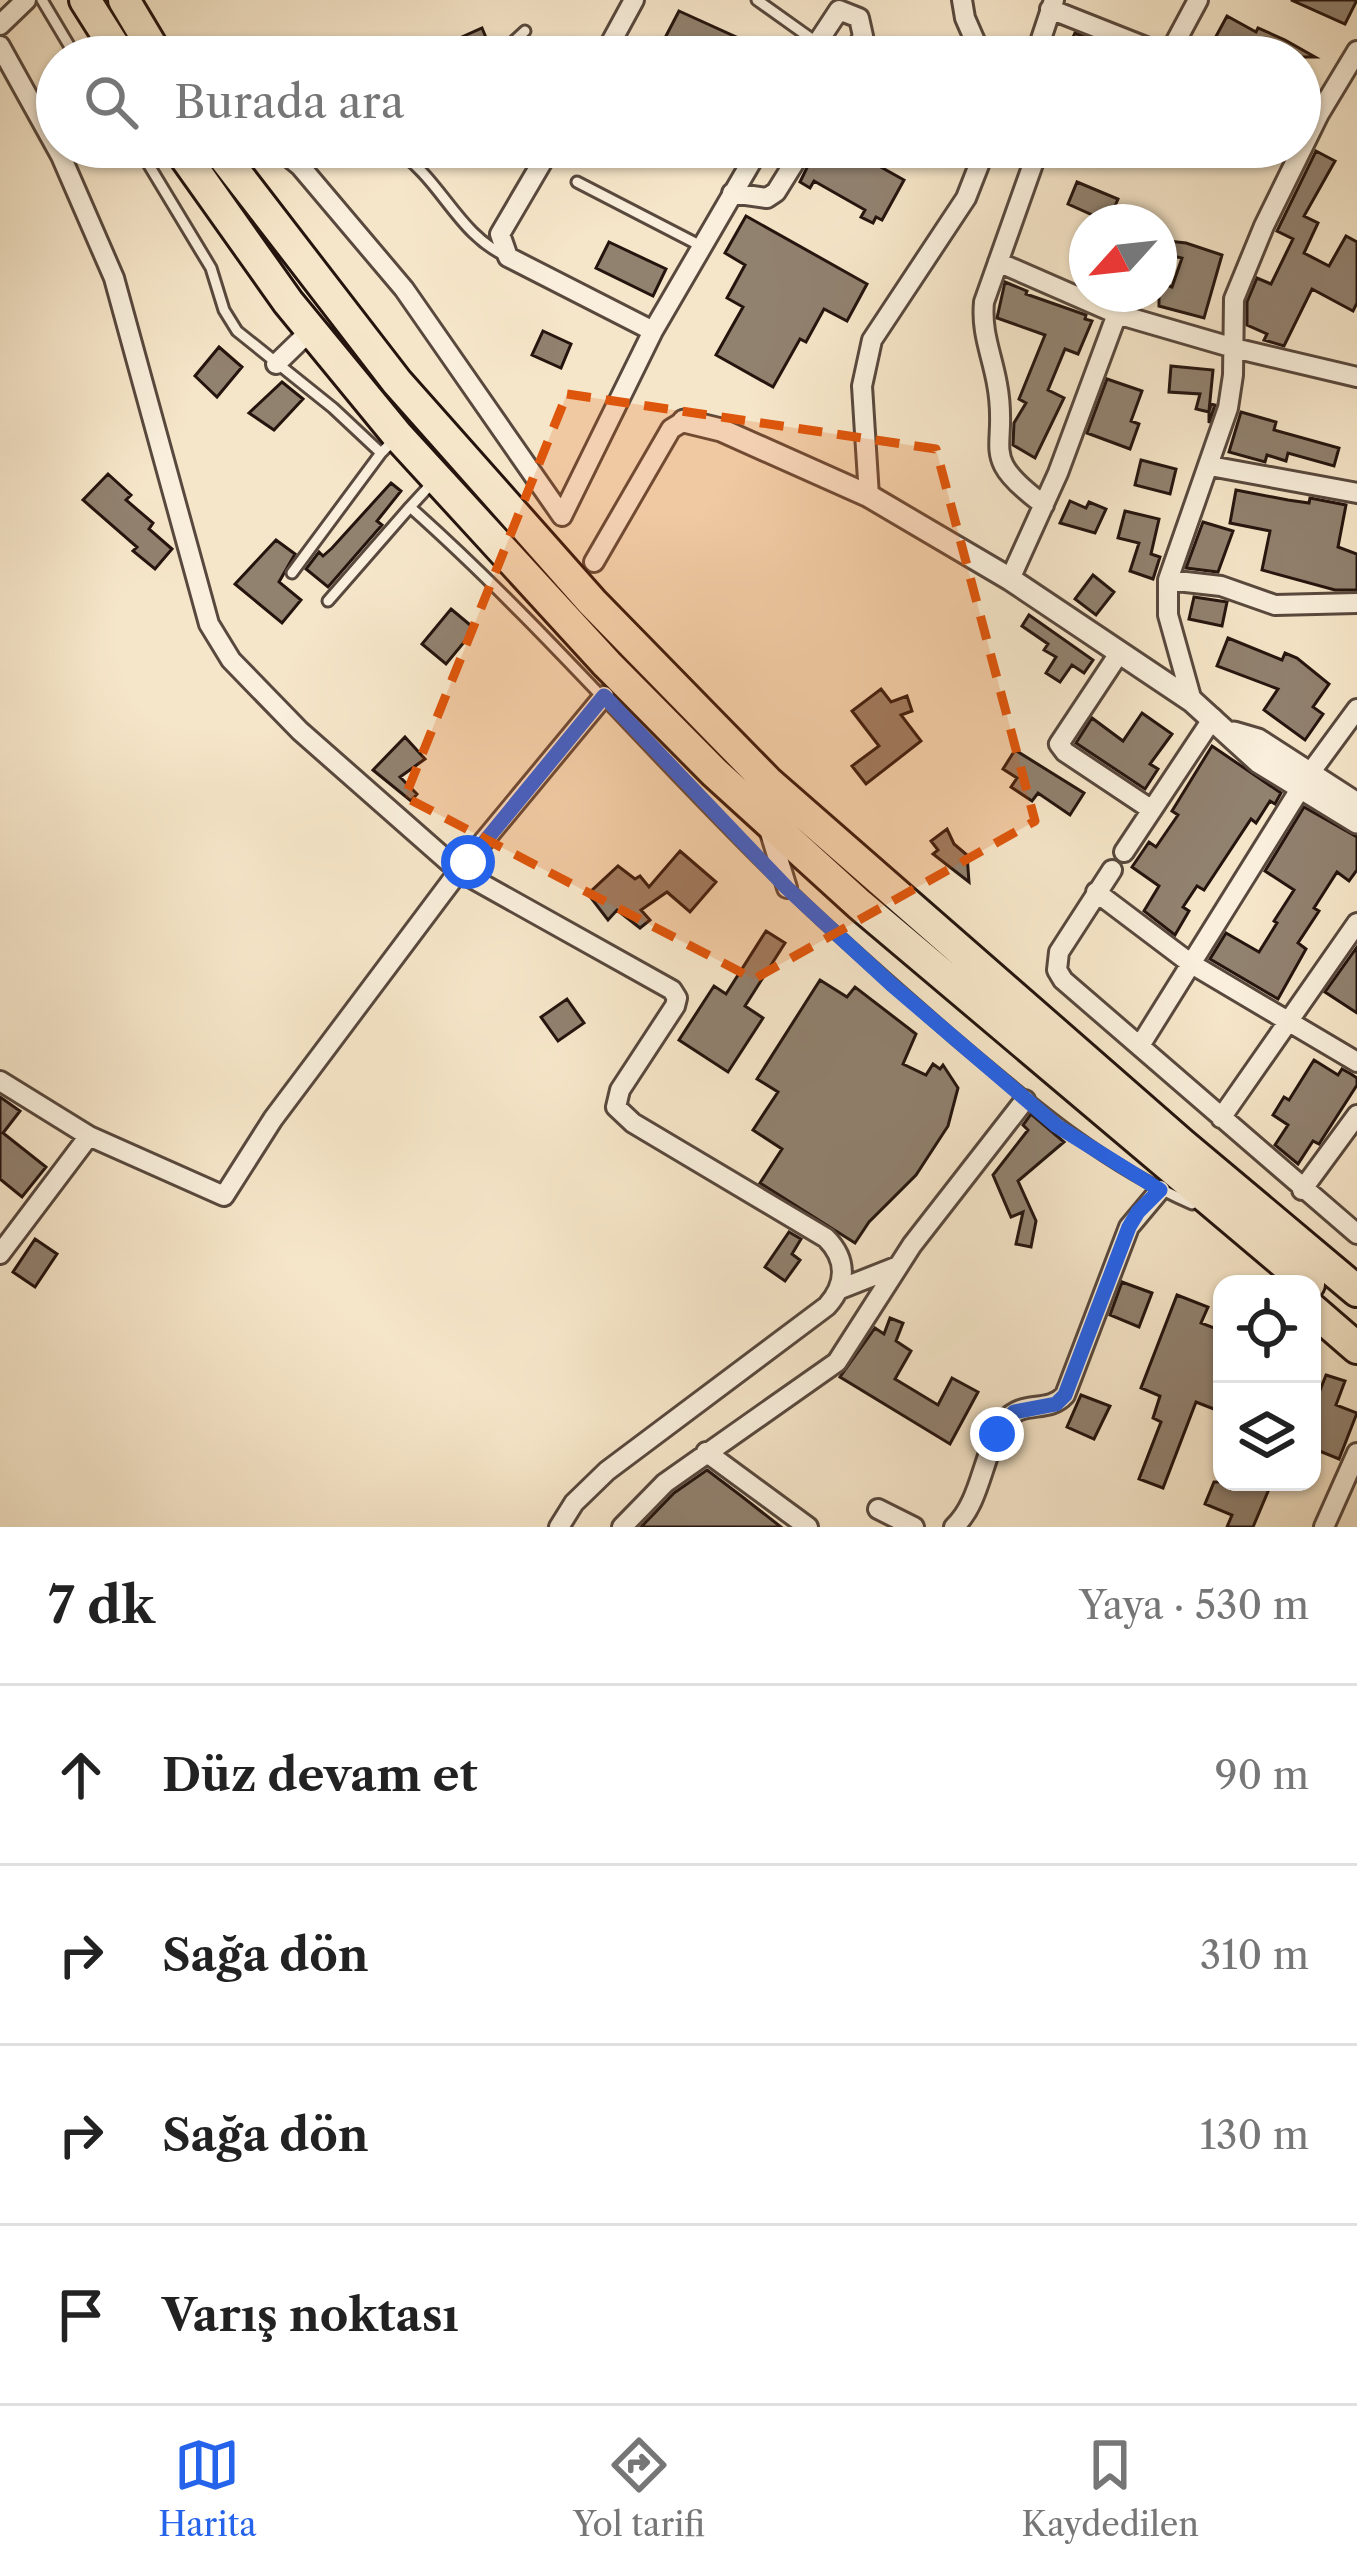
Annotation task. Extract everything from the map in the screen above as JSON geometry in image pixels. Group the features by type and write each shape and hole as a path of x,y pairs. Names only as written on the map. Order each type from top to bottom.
{"highway":[{"path":"85,0 108,36"},
{"path":"128,6 146,36"},
{"path":"193,168 389,445 435,480 607,664 766,819 860,904 1168,1149 1357,1291"},
{"path":"232,168 397,382 592,602 768,782 1300,1275"},
{"path":"1168,1149 1192,1204 1273,1275"},
{"path":"1168,1149 1221,1160 1357,1266"},
{"path":"1321,1293 1357,1322"},
{"path":"1321,1317 1357,1348"}],"street":[{"path":"0,25 26,0"},
{"path":"614,36 634,0"},
{"path":"962,0 972,36"},
{"path":"1180,36 1198,0"},
{"path":"1042,36 1052,5 1124,36"},
{"path":"128,6 154,36"},
{"path":"821,36 839,10 859,18 863,36"},
{"path":"0,46 36,110"},
{"path":"1321,107 1327,106 1357,51"},
{"path":"67,168 114,278 180,528 219,644 300,731 459,871 672,989 675,1006 620,1090 616,1107 633,1123 826,1238 841,1258 840,1289"},
{"path":"302,168 404,290 562,516 653,331 747,168"},
{"path":"539,168 500,234 508,257 653,331"},
{"path":"732,193 767,198 791,168"},
{"path":"869,496 862,386 872,340 966,198 978,168"},
{"path":"1034,168 984,302 982,323 1000,409 998,453 1010,476 1044,506"},
{"path":"1192,700 1168,615 1168,580 1228,408 1234,299 1286,168"},
{"path":"998,262 1117,314 1357,377"},
{"path":"1010,579 1044,506 1117,314"},
{"path":"276,364 310,331"},
{"path":"594,562 671,429 684,421 721,430 869,496 1010,579 1192,700 1220,724 1258,740 1357,822"},
{"path":"1210,466 1357,493"},
{"path":"1168,580 1221,586 1276,605 1357,603"},
{"path":"1120,652 1059,744 1153,811"},
{"path":"0,1081 89,1136 224,1196 272,1119 459,871 604,696"},
{"path":"1141,1044 1306,779 1357,709"},
{"path":"1124,852 1220,724"},
{"path":"1306,779 1357,804"},
{"path":"766,819 787,888"},
{"path":"1112,870 1059,952 1057,970 1070,987 1357,1234"},
{"path":"1096,892 1190,963 1357,1062"},
{"path":"1221,1118 1357,923"},
{"path":"622,1527 649,1496 837,1361 897,1266 1025,1100"},
{"path":"1302,1190 1357,1115"},
{"path":"0,1254 89,1136"},
{"path":"954,1527 965,1514 997,1434 1009,1417 1022,1408 1056,1404 1065,1395 1129,1227 1160,1190"},
{"path":"559,1527 574,1503 607,1471 736,1377 826,1306 840,1289 897,1266"},
{"path":"706,1452 808,1527"},
{"path":"1324,1527 1357,1453"},
{"path":"878,1509 914,1527"}],"lane":[{"path":"0,16 8,0"},
{"path":"42,0 63,36"},
{"path":"757,0 797,36"},
{"path":"520,36 525,31"},
{"path":"151,168 211,268 230,320 276,364 389,445 292,573"},
{"path":"418,168 466,228 488,248 508,257"},
{"path":"577,182 700,246"},
{"path":"328,601 435,480"},
{"path":"410,507 508,596 787,888 1025,1100 1095,1152 1192,1204"}],"highlighted area":[{"path":"567,394 936,449 1035,821 754,979 405,797"}],"building":[{"path":"1291,0 1357,0 1345,24"},
{"path":"679,11 734,36 666,36"},
{"path":"1227,16 1256,32 1258,28 1276,36 1216,36"},
{"path":"1321,154 1335,161 1304,216 1318,223 1304,253 1329,266 1346,236 1357,242 1357,303 1353,311 1312,289 1284,346 1264,340 1267,334 1247,325 1247,302 1257,278 1271,284 1293,239 1277,231 1308,168 1321,168"},
{"path":"807,168 883,168 904,180 882,220 876,217 873,223 861,217 865,210 814,181 810,188 800,182"},
{"path":"1077,182 1118,199 1116,204 1068,204"},
{"path":"746,216 867,284 847,321 824,309 806,342 800,339 773,387 716,355 743,307 727,298 745,265 725,253"},
{"path":"609,242 666,269 653,296 596,268"},
{"path":"1177,242 1222,255 1204,318 1177,311 1177,272 1182,258 1177,257"},
{"path":"1005,282 1092,321 1078,354 1065,349 1048,390 1064,398 1035,458 1013,445 1014,423 1026,403 1019,399 1045,335 997,318"},
{"path":"543,331 571,344 561,368 532,355"},
{"path":"219,347 242,367 217,397 195,376"},
{"path":"1171,366 1213,370 1209,411 1215,405 1209,423 1209,412 1196,409 1200,394 1169,392"},
{"path":"1107,379 1142,391 1131,421 1139,424 1130,449 1087,433"},
{"path":"282,382 303,399 274,430 249,413"},
{"path":"1241,412 1276,422 1274,430 1339,448 1334,466 1288,453 1286,461 1267,455 1265,462 1229,452"},
{"path":"1141,460 1176,469 1170,494 1135,485"},
{"path":"108,474 131,495 126,500 153,523 149,529 172,549 155,569 83,500"},
{"path":"391,483 401,491 377,521 382,525 328,587 306,569 319,552 323,556 332,548"},
{"path":"1236,490 1346,505 1338,547 1357,554 1357,590 1335,590 1262,570 1270,531 1230,523"},
{"path":"1070,501 1106,509 1095,533 1060,523"},
{"path":"1125,511 1159,519 1151,554 1160,557 1153,579 1130,571 1139,543 1118,538"},
{"path":"1203,522 1233,531 1218,572 1186,568"},
{"path":"276,540 295,554 279,582 301,600 282,623 235,584"},
{"path":"1093,575 1114,592 1096,615 1075,599"},
{"path":"1194,597 1227,602 1222,626 1189,619"},
{"path":"451,609 475,629 446,664 422,644"},
{"path":"1029,615 1093,660 1084,673 1072,665 1060,682 1046,673 1056,657 1044,650 1048,644 1022,626"},
{"path":"1228,638 1282,660 1285,653 1297,658 1329,684 1313,707 1323,714 1305,740 1264,710 1278,689 1217,666"},
{"path":"881,689 891,702 907,696 912,711 901,715 921,741 866,784 852,766 879,746 852,711"},
{"path":"1142,713 1172,734 1150,764 1158,769 1145,789 1076,743 1092,718 1123,741"},
{"path":"405,737 425,759 400,777 417,794 411,801 373,770"},
{"path":"1212,746 1281,793 1256,823 1251,819 1204,890 1197,886 1183,907 1189,911 1175,935 1144,911 1159,886 1132,867 1149,842 1156,847 1178,815 1172,811"},
{"path":"1015,750 1084,793 1070,815 1038,793 1032,801 1011,787 1017,778 1003,769"},
{"path":"1304,807 1357,837 1357,870 1349,881 1337,872 1314,908 1319,911 1298,943 1306,949 1278,999 1210,959 1226,933 1259,952 1277,923 1294,890 1265,871"},
{"path":"947,829 967,855 969,882 933,854 938,850 931,841"},
{"path":"680,851 716,882 690,912 667,892 641,910 650,920 640,928 617,910 608,920 588,894 618,866 635,879 640,876 649,887"},
{"path":"766,931 785,943 745,1006 763,1018 728,1072 679,1040 714,986 726,994"},
{"path":"1357,947 1357,1013 1325,992"},
{"path":"820,980 847,997 855,987 916,1034 903,1064 926,1075 933,1064 940,1069 943,1065 958,1088 948,1126 916,1175 869,1222 855,1243 760,1183 782,1149 753,1130 778,1092 757,1079"},
{"path":"567,999 584,1023 558,1041 541,1017"},
{"path":"1314,1060 1338,1075 1342,1069 1351,1074 1357,1085 1319,1144 1313,1141 1298,1164 1275,1145 1288,1125 1273,1115 1284,1097 1289,1100"},
{"path":"0,1097 20,1111 3,1133 46,1167 22,1197 0,1179"},
{"path":"1031,1114 1064,1142 1018,1181 1036,1221 1031,1247 1016,1244 1023,1212 1011,1217 993,1175 1028,1130 1023,1125"},
{"path":"789,1232 801,1239 792,1254 800,1260 785,1281 765,1267"},
{"path":"35,1239 57,1254 35,1287 13,1272"},
{"path":"1122,1282 1152,1293 1139,1327 1110,1315"},
{"path":"1177,1295 1208,1307 1201,1323 1213,1328 1213,1409 1196,1402 1163,1488 1139,1479 1161,1422 1153,1418 1160,1396 1141,1388"},
{"path":"890,1318 903,1323 896,1341 911,1351 895,1379 938,1405 952,1378 978,1392 950,1444 840,1377 875,1328 884,1334"},
{"path":"1326,1375 1345,1381 1336,1405 1357,1413 1339,1459 1321,1452 1321,1388"},
{"path":"1081,1395 1110,1406 1094,1439 1067,1427"},
{"path":"707,1470 781,1527 641,1527 674,1493"},
{"path":"1213,1484 1213,1491 1268,1491 1253,1527 1227,1527 1232,1515 1205,1504"}],"route":[{"path":"468,862 604,696 787,888 891,984 1057,1126 1160,1190 1129,1227 1065,1395 1056,1404 1014,1412 997,1434"}]}
